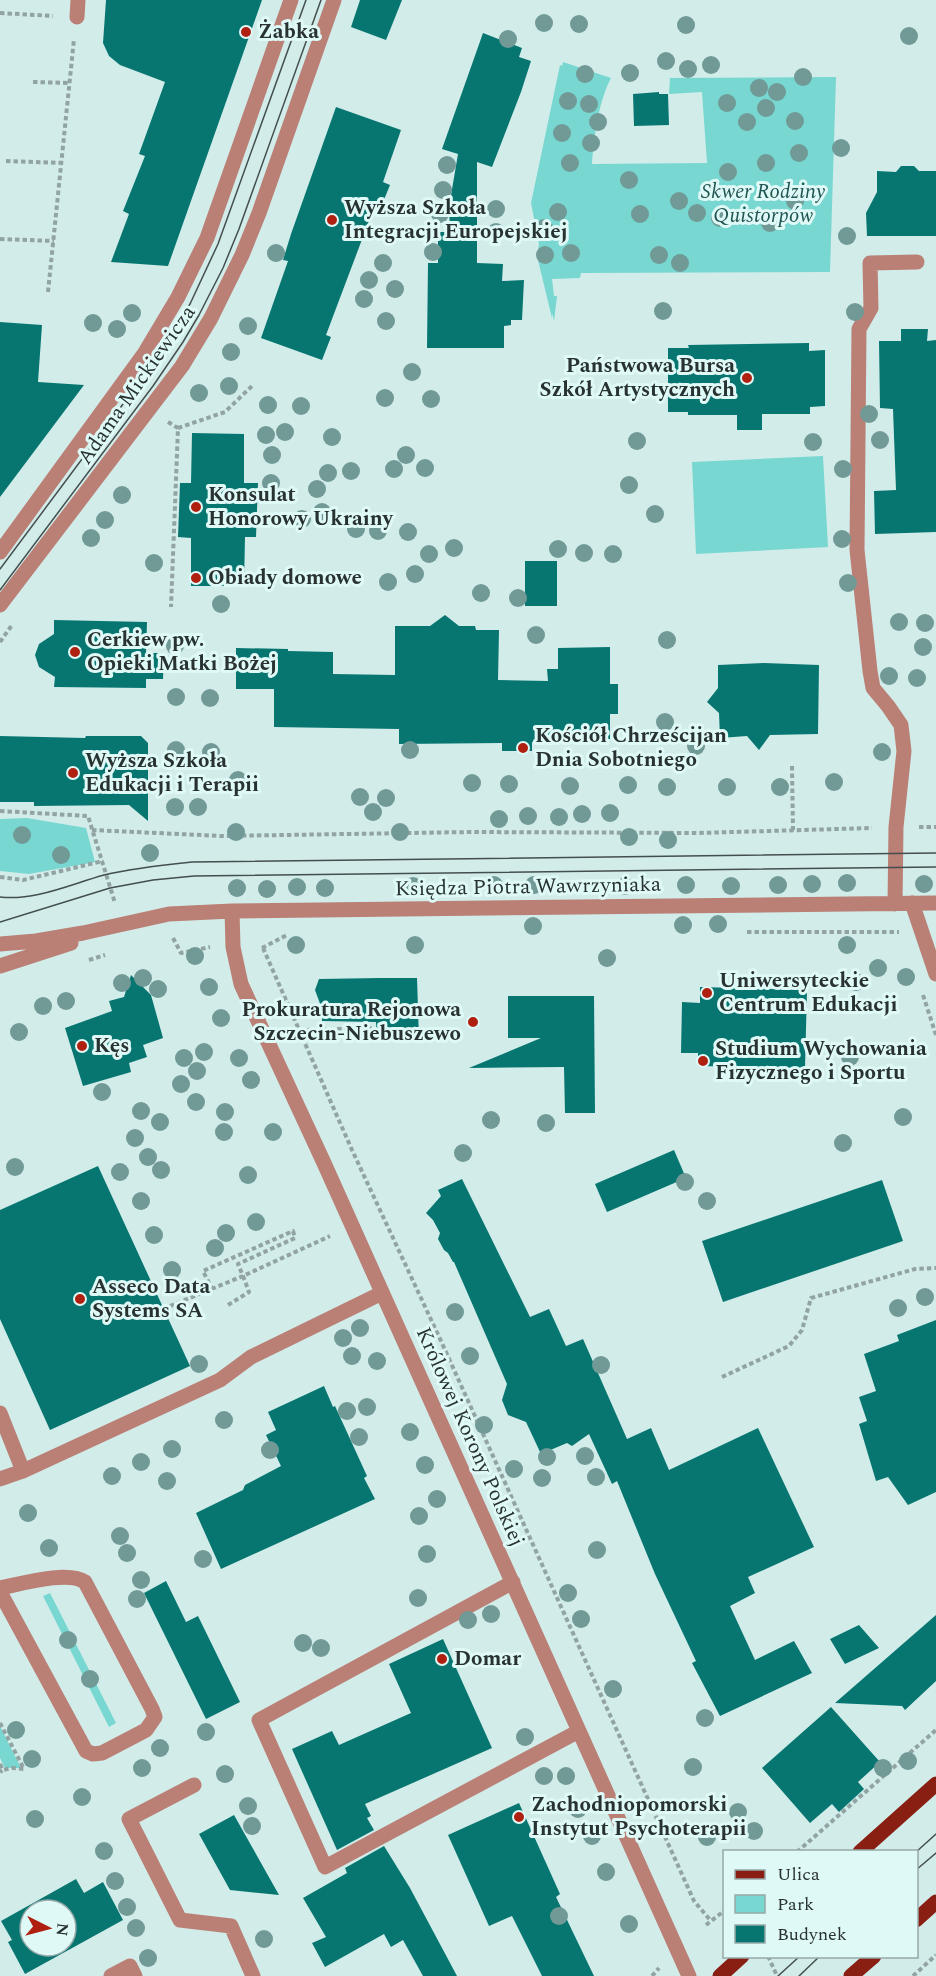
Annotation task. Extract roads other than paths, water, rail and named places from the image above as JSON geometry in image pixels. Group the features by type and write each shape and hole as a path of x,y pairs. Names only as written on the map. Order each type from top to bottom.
{"main road":[{"path":"861,1850 936,1784"},
{"path":"918,1918 936,1902"},
{"path":"720,1976 740,1958"},
{"path":"851,1976 872,1958"}],"street":[{"path":"77,16 78,0"},
{"name":"Adama Mickiewicza","path":"0,552 144,354 183,289 210,229 291,0"},
{"name":"Adama Mickiewicza","path":"0,605 182,366 211,318 242,255 259,213 334,0"},
{"path":"895,904 896,827 904,751 901,725 873,687 857,550 859,329 871,308 870,263 917,262"},
{"path":"912,903 936,974"},
{"name":"Księdza Piotra Wawrzyniaka","path":"0,944 36,941 120,919 232,911 936,903"},
{"name":"Królowej Korony Polskiej","path":"232,911 233,947 241,984 689,1976"},
{"name":"Księdza Piotra Wawrzyniaka","path":"0,966 120,919"},
{"path":"0,1479 23,1472 220,1380 251,1356 382,1293"},
{"path":"0,1413 23,1472"},
{"path":"66,1577 79,1578 85,1582 152,1709 155,1717 152,1724 146,1730 102,1753 93,1754 86,1751 0,1590 66,1577"},
{"path":"513,1582 260,1720 325,1866 579,1731"},
{"path":"194,1785 129,1819 180,1920 231,1926 253,1976"},
{"path":"111,1976 130,1966 135,1976"}],"tram line":[{"path":"0,569 138,384 190,304 218,244 306,0"},
{"path":"0,590 153,386 199,315 223,268 239,229 321,0"},
{"path":"0,897 26,897 104,875 192,862 936,853"},
{"path":"0,922 110,888 153,880 194,876 936,867"},
{"path":"918,1850 936,1834"},
{"path":"918,1868 936,1853"},
{"path":"778,1976 798,1958"},
{"path":"799,1976 818,1958"}],"place":[{"name":"Żabka","path":"246,32"},
{"name":"Wyższa Szkoła Integracji Europejskiej","path":"332,220"},
{"name":"Państwowa Bursa Szkół Artystycznych","path":"747,378"},
{"name":"Konsulat Honorowy Ukrainy","path":"196,507"},
{"name":"Obiady domowe","path":"196,578"},
{"name":"Cerkiew pw. Opieki Matki Bożej","path":"75,652"},
{"name":"Kościół Chrześcijan Dnia Sobotniego","path":"523,748"},
{"name":"Wyższa Szkoła Edukacji i Terapii","path":"73,773"},
{"name":"Uniwersyteckie Centrum Edukacji","path":"707,993"},
{"name":"Prokuratura Rejonowa Szczecin-Niebuszewo","path":"473,1022"},
{"name":"Kęs","path":"82,1046"},
{"name":"Studium Wychowania Fizycznego i Sportu","path":"703,1061"},
{"name":"Asseco Data Systems SA","path":"80,1299"},
{"name":"Domar","path":"442,1659"},
{"name":"Zachodniopomorski Instytut Psychoterapii","path":"519,1817"}],"park label":[{"name":"Skwer Rodziny Quistorpów","path":"763,204"}]}
